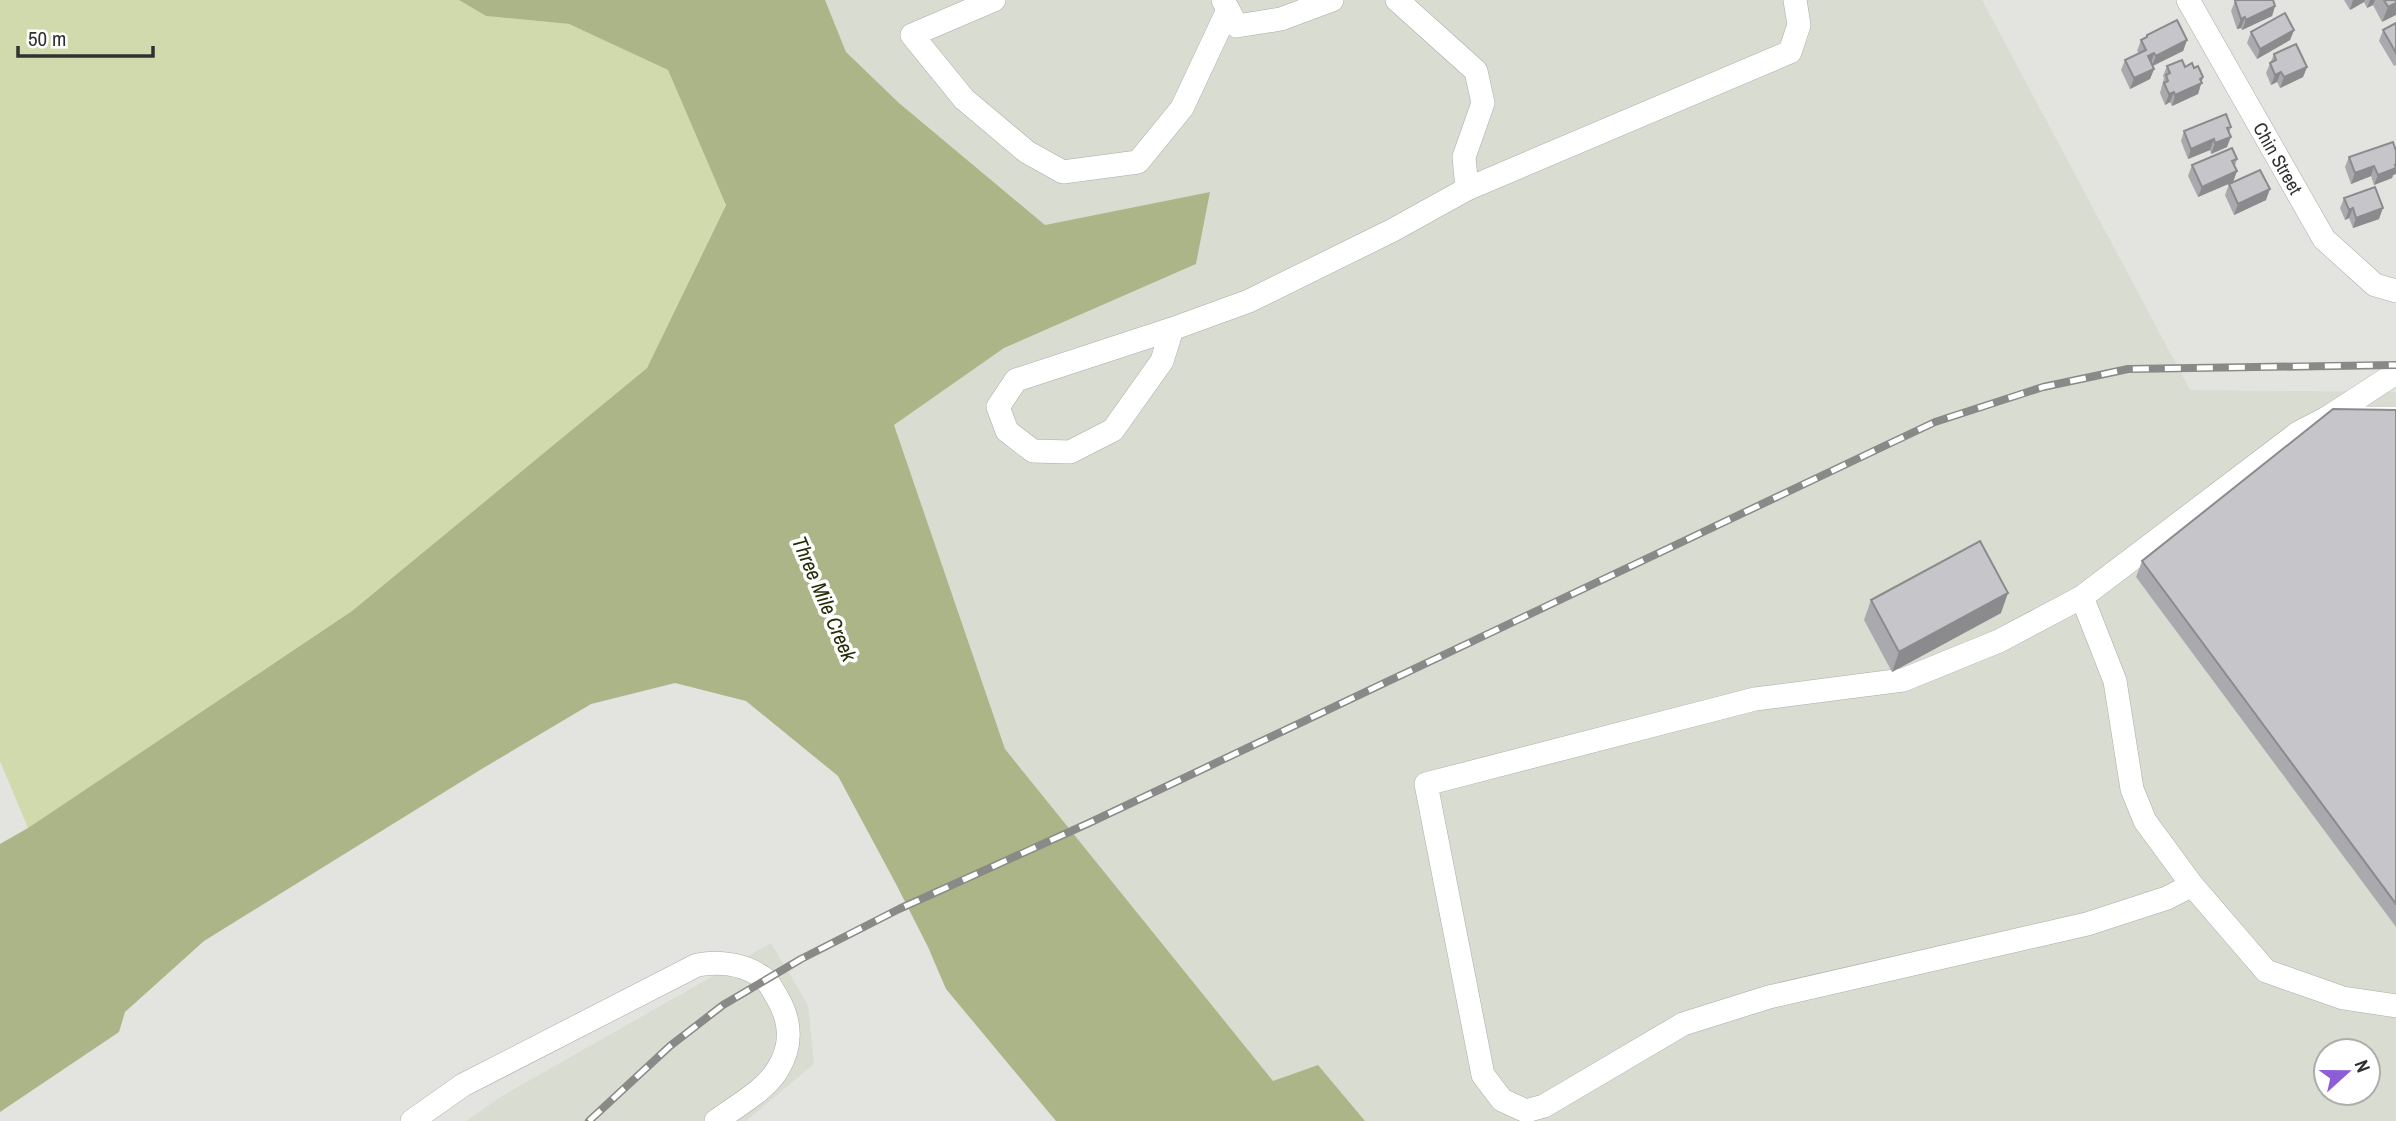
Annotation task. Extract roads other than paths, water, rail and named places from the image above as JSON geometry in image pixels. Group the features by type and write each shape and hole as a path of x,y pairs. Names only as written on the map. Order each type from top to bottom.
{"street":[{"path":"995,0 912,35 964,99 1027,152 1063,172 1138,162 1182,108 1225,5"},
{"path":"1225,5 1237,26 1281,19 1332,0"},
{"path":"1396,0 1476,71 1483,103 1464,157 1467,189"},
{"path":"1172,329 1162,361 1113,430 1070,452 1033,451 1007,431 998,407 1016,380 1250,301 1393,230 1467,189 1790,52 1799,25 1795,0"},
{"name":"Chin Street","path":"2188,0 2324,239 2375,285 2396,291"},
{"path":"2192,885 2167,898 2088,924 1769,997 1683,1024 1544,1106 1526,1111 1502,1100 1483,1075 1426,784 1755,699 1903,680 1999,641 2082,597 2298,433 2327,418 2396,373"},
{"path":"2327,418 2396,418"},
{"path":"2082,597 2115,681 2132,789 2145,821 2192,885 2266,971 2343,998 2396,1006"},
{"path":"412,1121 463,1085 697,965 716,962 735,965 767,980 789,1025 788,1048 777,1070 754,1093 716,1121"}],"water":[{"name":"Three Mile Creek","path":"459,0 825,0 846,52 899,103 1045,225 1210,192 1196,264 1004,348 894,425 1005,749 1273,1081 1318,1065 1365,1121 1056,1121 946,989 928,947 838,776 746,701 675,683 591,704 204,941 125,1012 119,1032 0,1112 0,844 28,828 352,611 647,368 726,205 668,70 569,24 486,16"}],"railway":[{"path":"589,1121 670,1046 723,1005 801,959 899,909 1089,823 1935,422 2043,387 2128,369 2396,365"}]}
